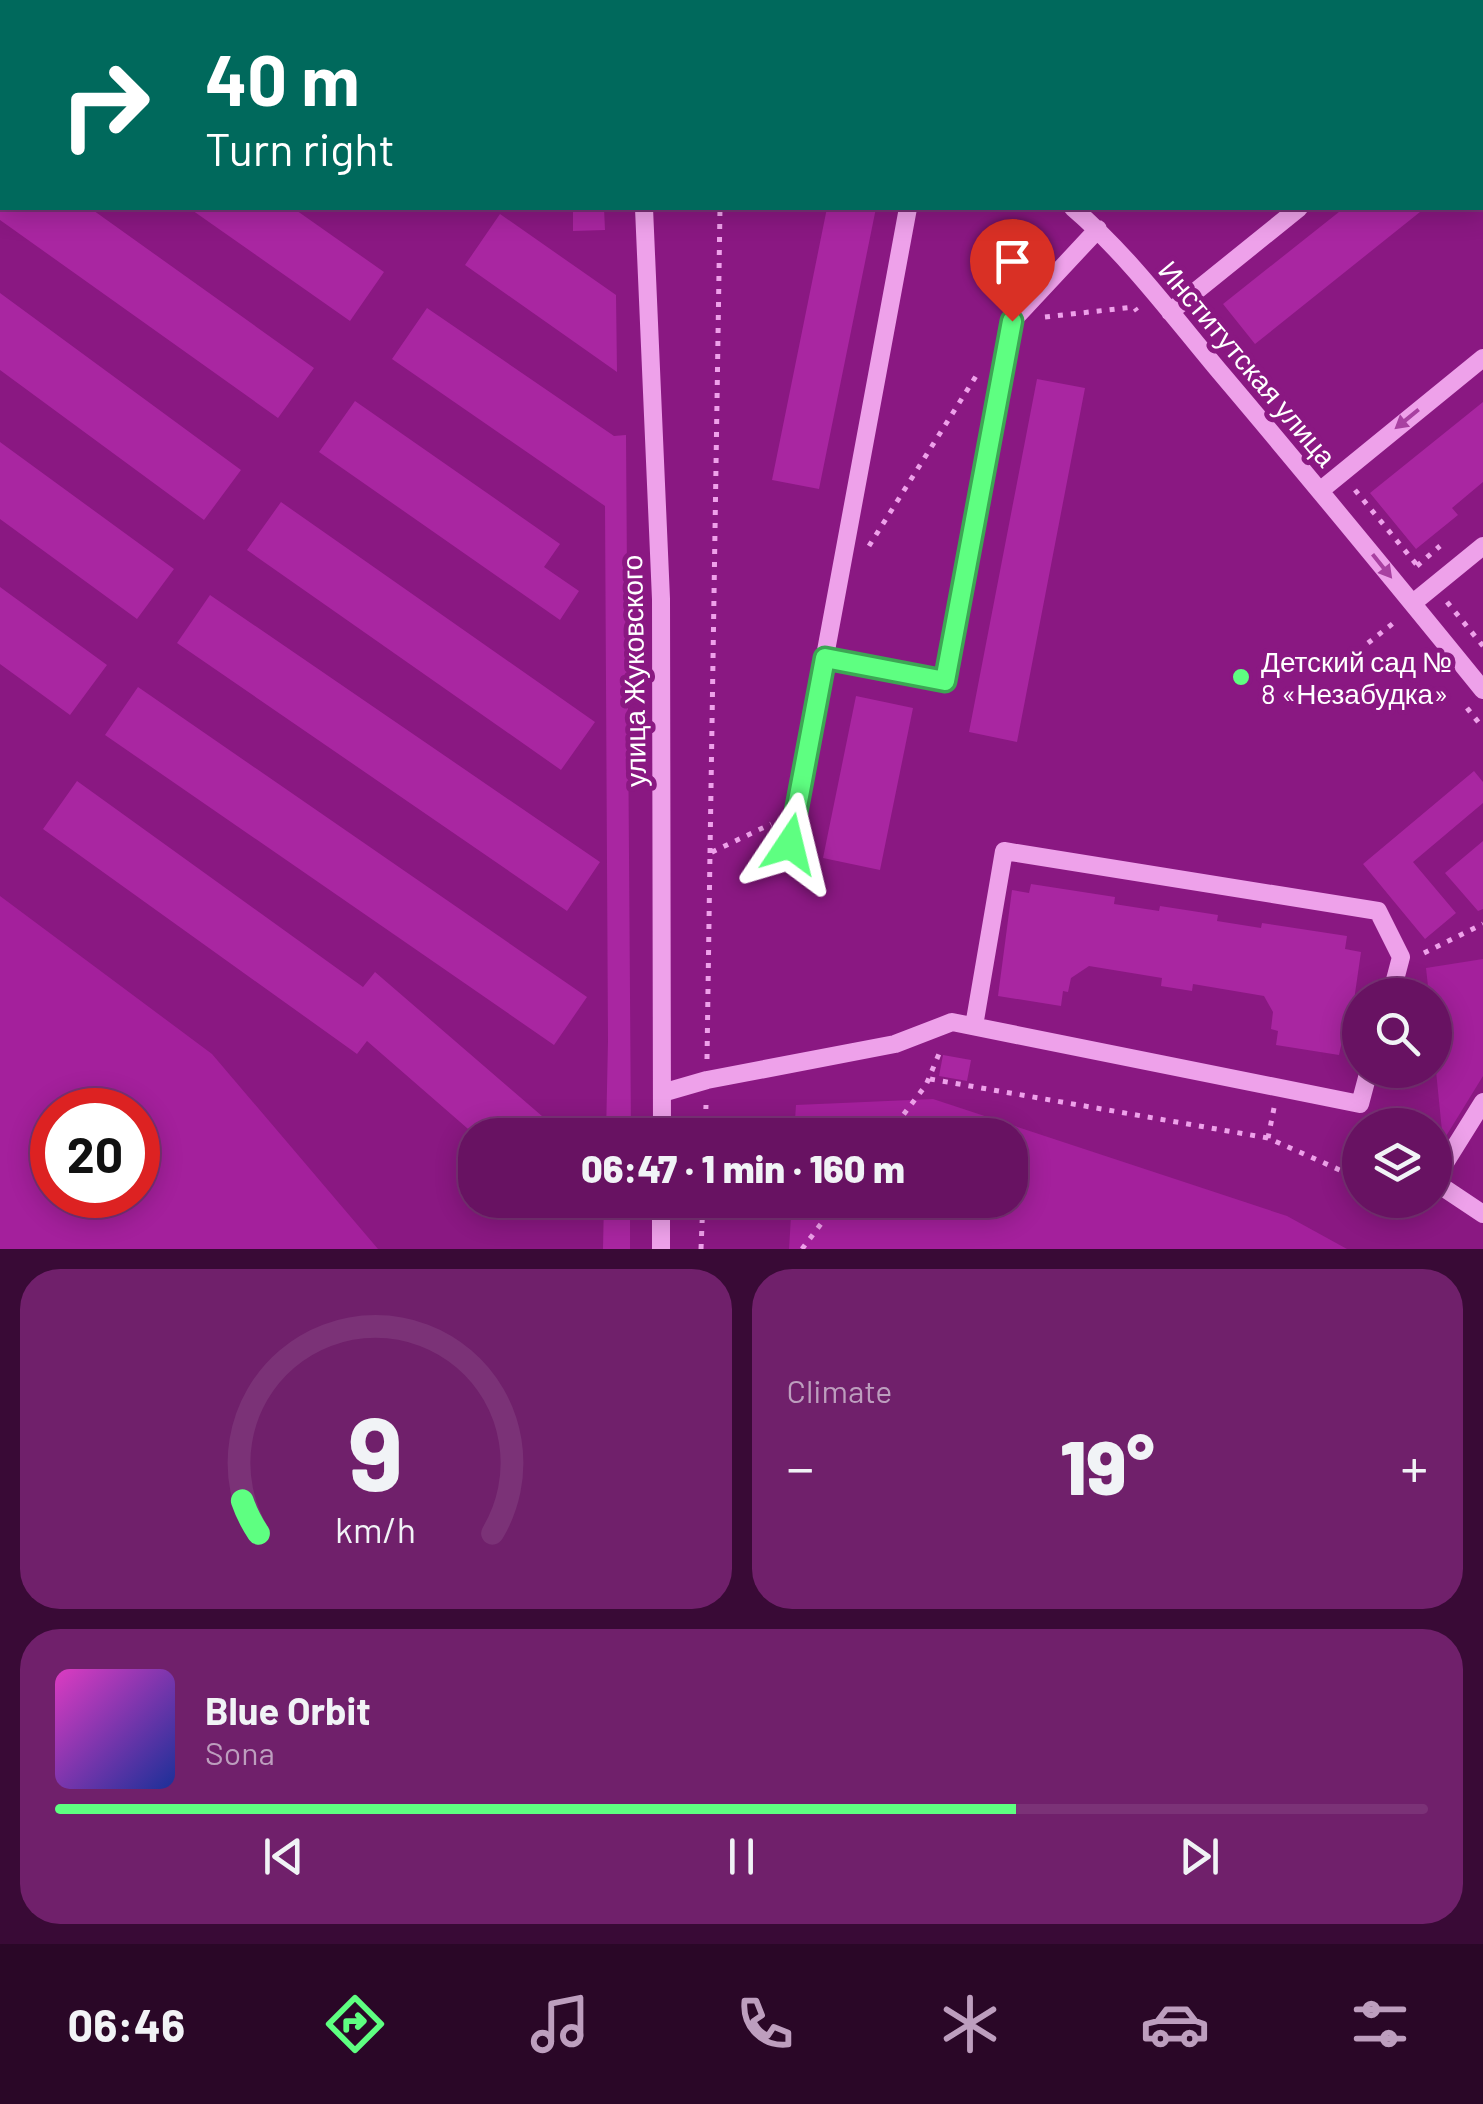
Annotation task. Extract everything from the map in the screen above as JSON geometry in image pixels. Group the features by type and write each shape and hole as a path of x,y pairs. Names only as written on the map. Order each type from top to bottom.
{"street":[{"name":"улица Жуковского","path":"644,210 661,599 662,1118"},
{"path":"790,844 908,210"},
{"name":"Институтская улица","path":"1075,210 1098,230 1170,312 1321,490 1483,358"},
{"path":"1170,312 1297,210"},
{"path":"825,658 945,681 1012,321 1098,230"},
{"path":"1321,490 1483,690"},
{"path":"1413,603 1483,546"},
{"path":"974,1026 1004,851 1378,911 1401,958 1396,978"},
{"path":"662,1093 707,1080 895,1044 952,1022 1360,1104 1364,1088"},
{"path":"1452,1152 1483,1102"},
{"path":"1452,1192 1483,1214"},
{"path":"661,1218 661,1249"}],"path":[{"path":"706,1118 720,210"},
{"path":"1012,321 1134,308 1147,322"},
{"path":"867,550 980,370"},
{"path":"1352,487 1483,646"},
{"path":"1417,566 1440,546"},
{"path":"1368,643 1396,620"},
{"path":"710,853 796,812"},
{"path":"1429,952 1483,924"},
{"path":"901,1118 930,1079 1268,1138 1342,1171"},
{"path":"1268,1138 1279,1087"},
{"path":"702,1249 703,1218"},
{"path":"802,1249 825,1218"}],"shaded area":[{"path":"0,896 212,1054 378,1249 0,1249"},
{"path":"1483,959 1483,1076 1452,1126 1452,1108 1440,1108 1438,1088 1452,1088 1452,978 1427,978 1426,968"},
{"path":"933,1099 990,1118 795,1118 796,1105"},
{"path":"1028,1130 1287,1216 1347,1249 789,1249 791,1218 1028,1218"}],"building":[{"path":"0,210 93,210 314,368 278,418 0,220"},
{"path":"192,210 296,210 384,272 350,321"},
{"path":"573,210 604,210 605,230 573,231"},
{"path":"827,210 876,210 819,489 772,480"},
{"path":"1341,210 1422,210 1255,344 1223,304"},
{"path":"500,214 616,295 617,372 465,265"},
{"path":"0,293 241,470 204,520 0,370"},
{"path":"427,308 614,436 626,435 631,1118 606,1118 605,506 392,359"},
{"path":"1037,379 1085,388 1017,742 969,732"},
{"path":"355,401 560,544 544,567 579,591 560,620 319,452"},
{"path":"1483,402 1483,482 1452,508 1458,515 1416,549 1370,493"},
{"path":"0,442 174,569 137,619 0,519"},
{"path":"281,502 595,722 561,770 247,550"},
{"path":"0,587 107,665 70,715 0,664"},
{"path":"210,595 600,862 567,911 177,643"},
{"path":"138,687 587,997 554,1045 105,735"},
{"path":"856,696 913,708 880,870 823,858"},
{"path":"1474,771 1483,782 1483,803 1413,862 1456,913 1425,939 1363,864"},
{"path":"77,781 363,987 375,972 544,1118 458,1120 367,1041 357,1054 43,829"},
{"path":"1483,841 1483,909 1478,911 1445,873"},
{"path":"1031,884 1115,897 1114,904 1218,915 1217,921 1261,928 1262,923 1347,936 1345,949 1361,952 1357,978 1342,978 1339,1055 1276,1045 1278,1031 1271,1029 1273,1012 1264,996 1193,984 1192,991 1161,986 1162,978 1089,966 1071,978 1068,992 1063,991 1061,1006 998,996 1012,890 1029,893"},
{"path":"943,1055 971,1060 967,1081 939,1076"},
{"path":"604,1218 630,1218 630,1249 603,1249"}],"place":[{"name":"Детский сад № 8 «Незабудка»","path":"1241,677"}],"route":[{"path":"790,844 825,658 945,681 1012,321"}]}
